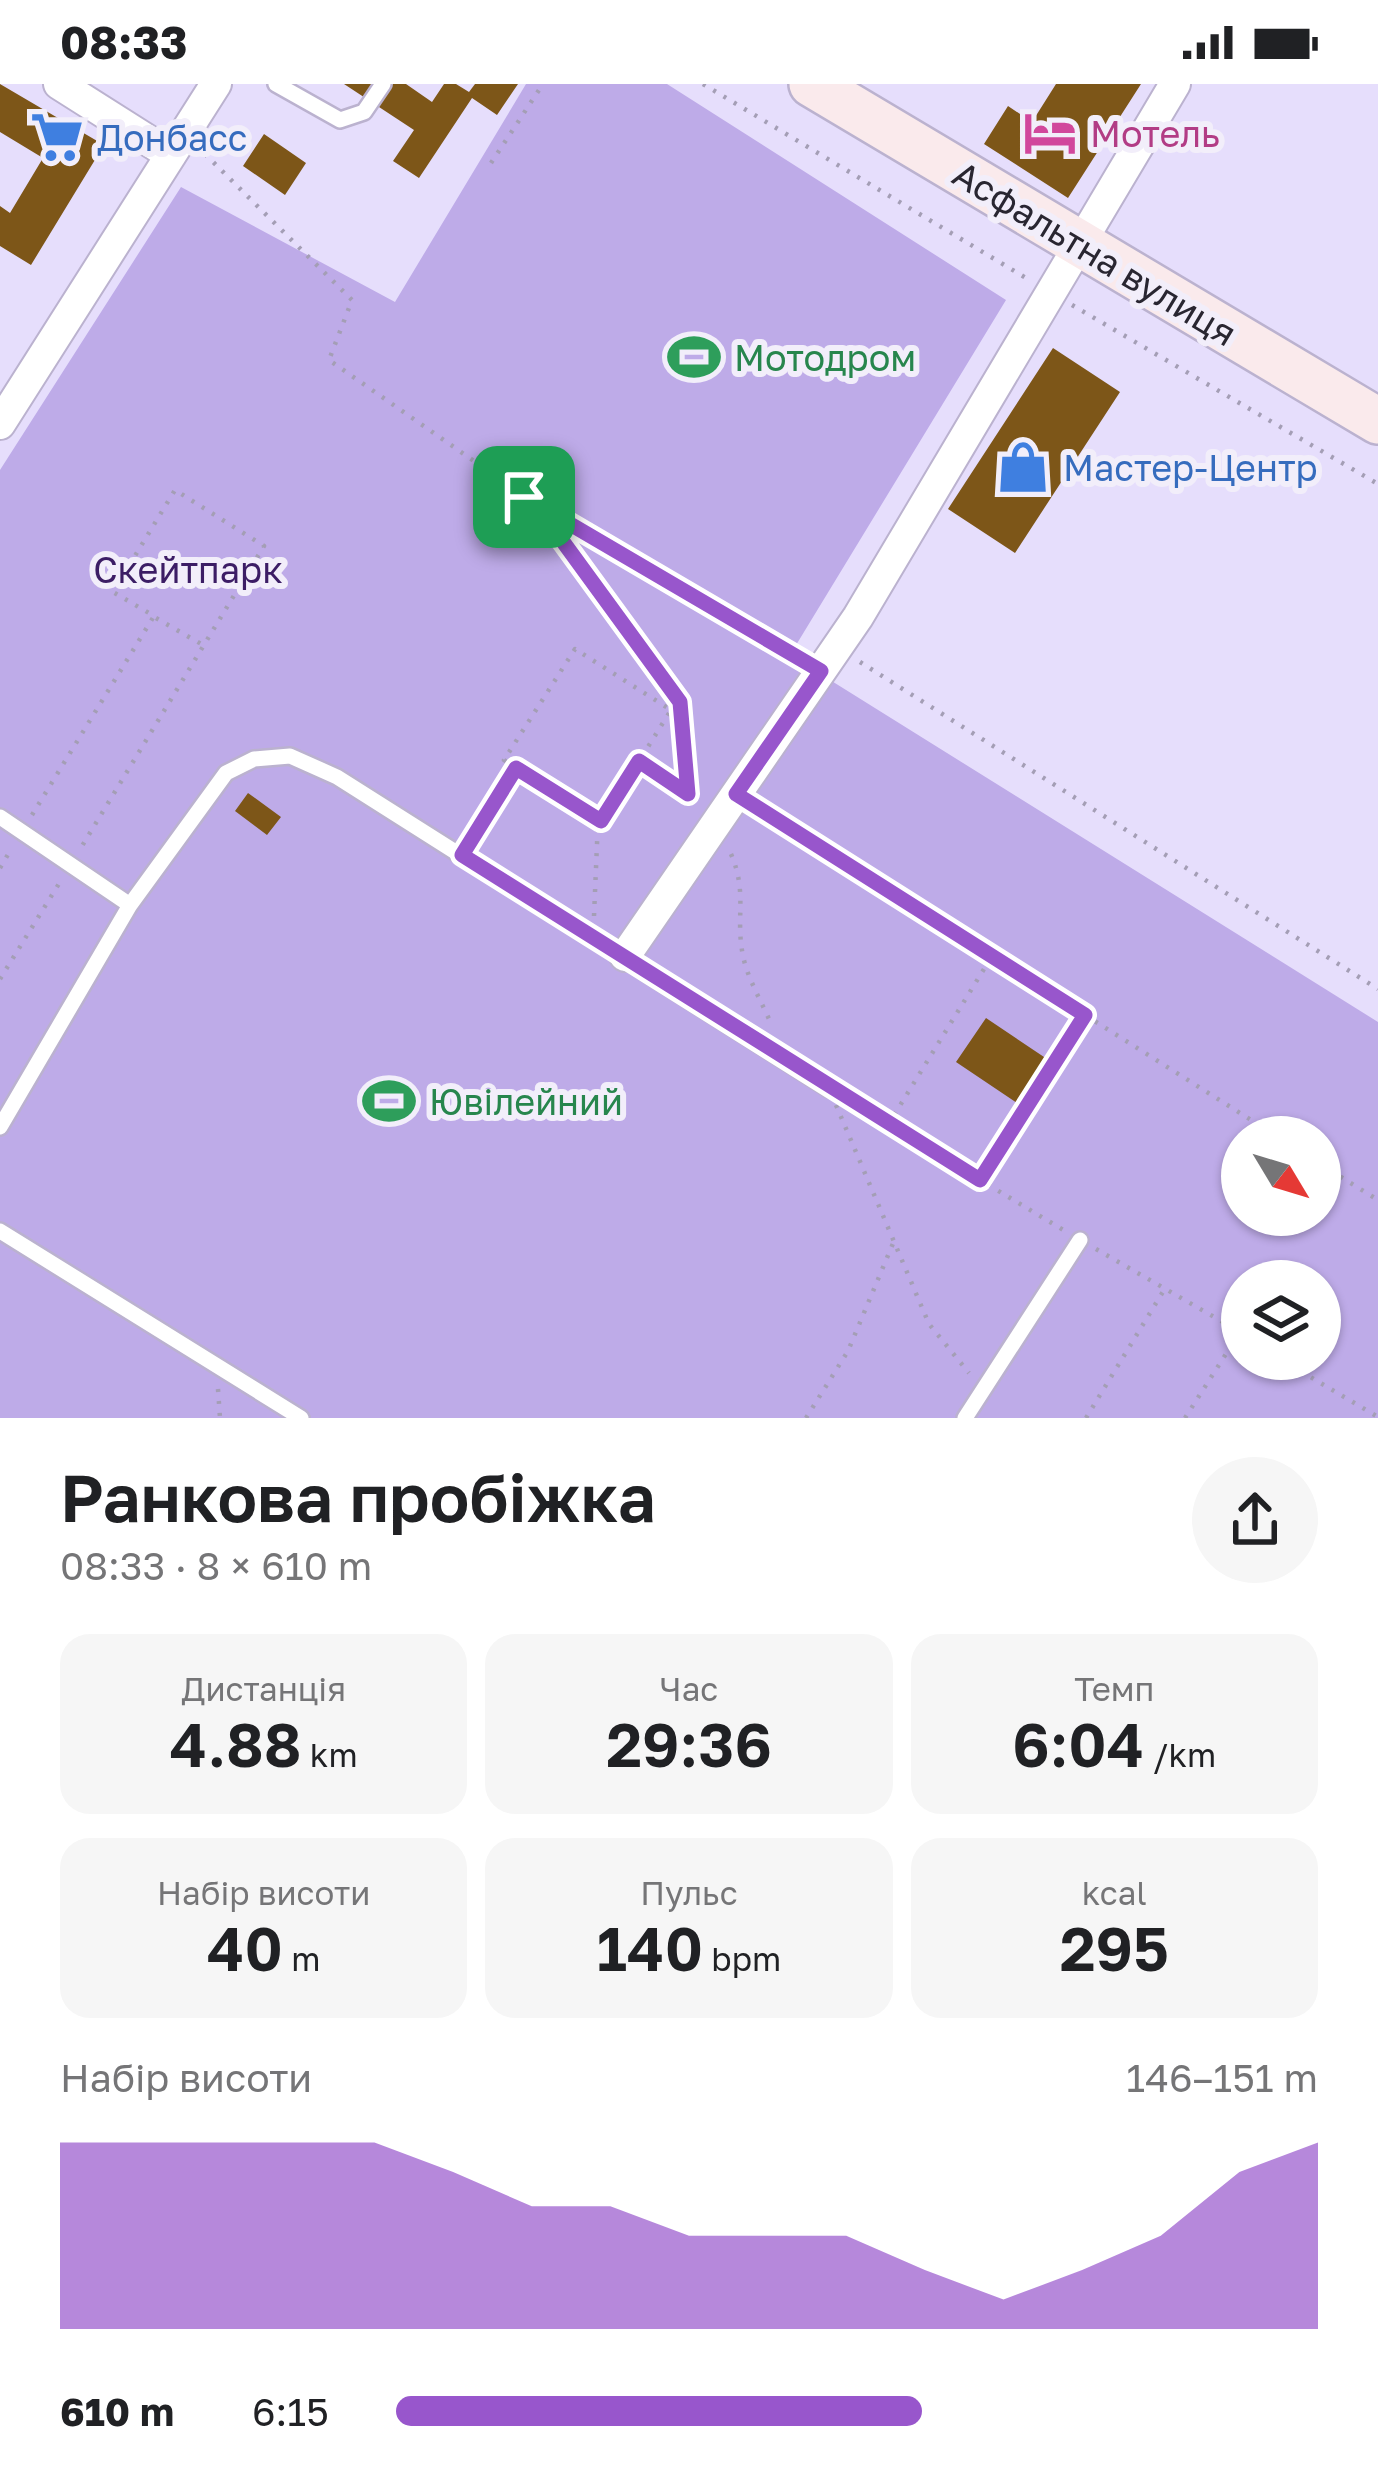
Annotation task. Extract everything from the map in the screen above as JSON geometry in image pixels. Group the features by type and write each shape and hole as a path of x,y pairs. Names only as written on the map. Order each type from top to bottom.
{"main road":[{"name":"Асфальтна вулиця","path":"812,84 1378,421"}],"street":[{"path":"59,84 183,151"},
{"path":"0,424 183,151 216,84"},
{"path":"626,956 829,659 1175,84"}],"lane":[{"path":"276,84 340,120 364,112 383,84"},
{"path":"0,1127 130,904 226,773 254,759 290,756 337,777 593,935 829,1089"},
{"path":"0,817 130,904"},
{"path":"0,1231 301,1418"},
{"path":"965,1418 1080,1240"}],"path":[{"path":"491,164 543,84"},
{"path":"183,151 352,300 328,360 537,506 680,702 688,794"},
{"path":"0,979 264,546 175,490 113,592 203,645"},
{"path":"524,497 829,659 1378,989"},
{"path":"22,831 154,616"},
{"path":"593,935 598,820 671,710 575,649 504,760 598,820"},
{"path":"639,761 688,794 726,810 992,956 1245,1116"},
{"path":"462,855 516,768"},
{"path":"726,810 743,884 739,920 743,959 789,1063"},
{"path":"888,1125 992,956"},
{"path":"980,1180 1085,1015"},
{"path":"829,1089 1221,1323"},
{"path":"829,1089 929,1324 983,1390"},
{"path":"1341,1177 1378,1200"},
{"path":"1080,1240 1221,1322"},
{"path":"806,1418 848,1351 894,1241"},
{"path":"1087,1418 1164,1290"},
{"path":"1185,1418 1221,1364"},
{"path":"1317,1380 1378,1417"}],"green space":[{"name":"Скейтпарк","path":"526,84 667,84 1006,300 790,655 1378,1022 1378,1418 0,1418 0,470 181,187 395,302"}],"building":[{"path":"0,84 104,145 31,265 0,246 0,206 10,213 43,158 0,132"},
{"path":"344,84 406,84 432,102 444,84 456,84 469,92 475,84 518,84 497,115 472,98 419,178 393,161 414,130"},
{"name":"Мотель","path":"1056,84 1141,84 1068,198 984,144 1008,106 1032,122"},
{"path":"264,134 306,163 285,195 243,166"},
{"name":"Мастер-Центр","path":"1053,348 1120,392 1015,553 948,509"},
{"path":"248,793 281,817 267,835 235,811"},
{"path":"986,1018 1047,1059 1017,1103 956,1062"}],"place":[{"name":"Мотель","path":"1050,133"},
{"name":"Донбасс","path":"57,137"},
{"name":"Мотодром","path":"694,357"},
{"name":"Мастер-Центр","path":"1023,467"},
{"name":"Ювілейний","path":"389,1101"}],"route":[{"path":"524,497 821,671 736,794 1085,1015 980,1180 462,855 516,768 601,821 639,761 688,794 680,702 537,506 524,497"}]}
